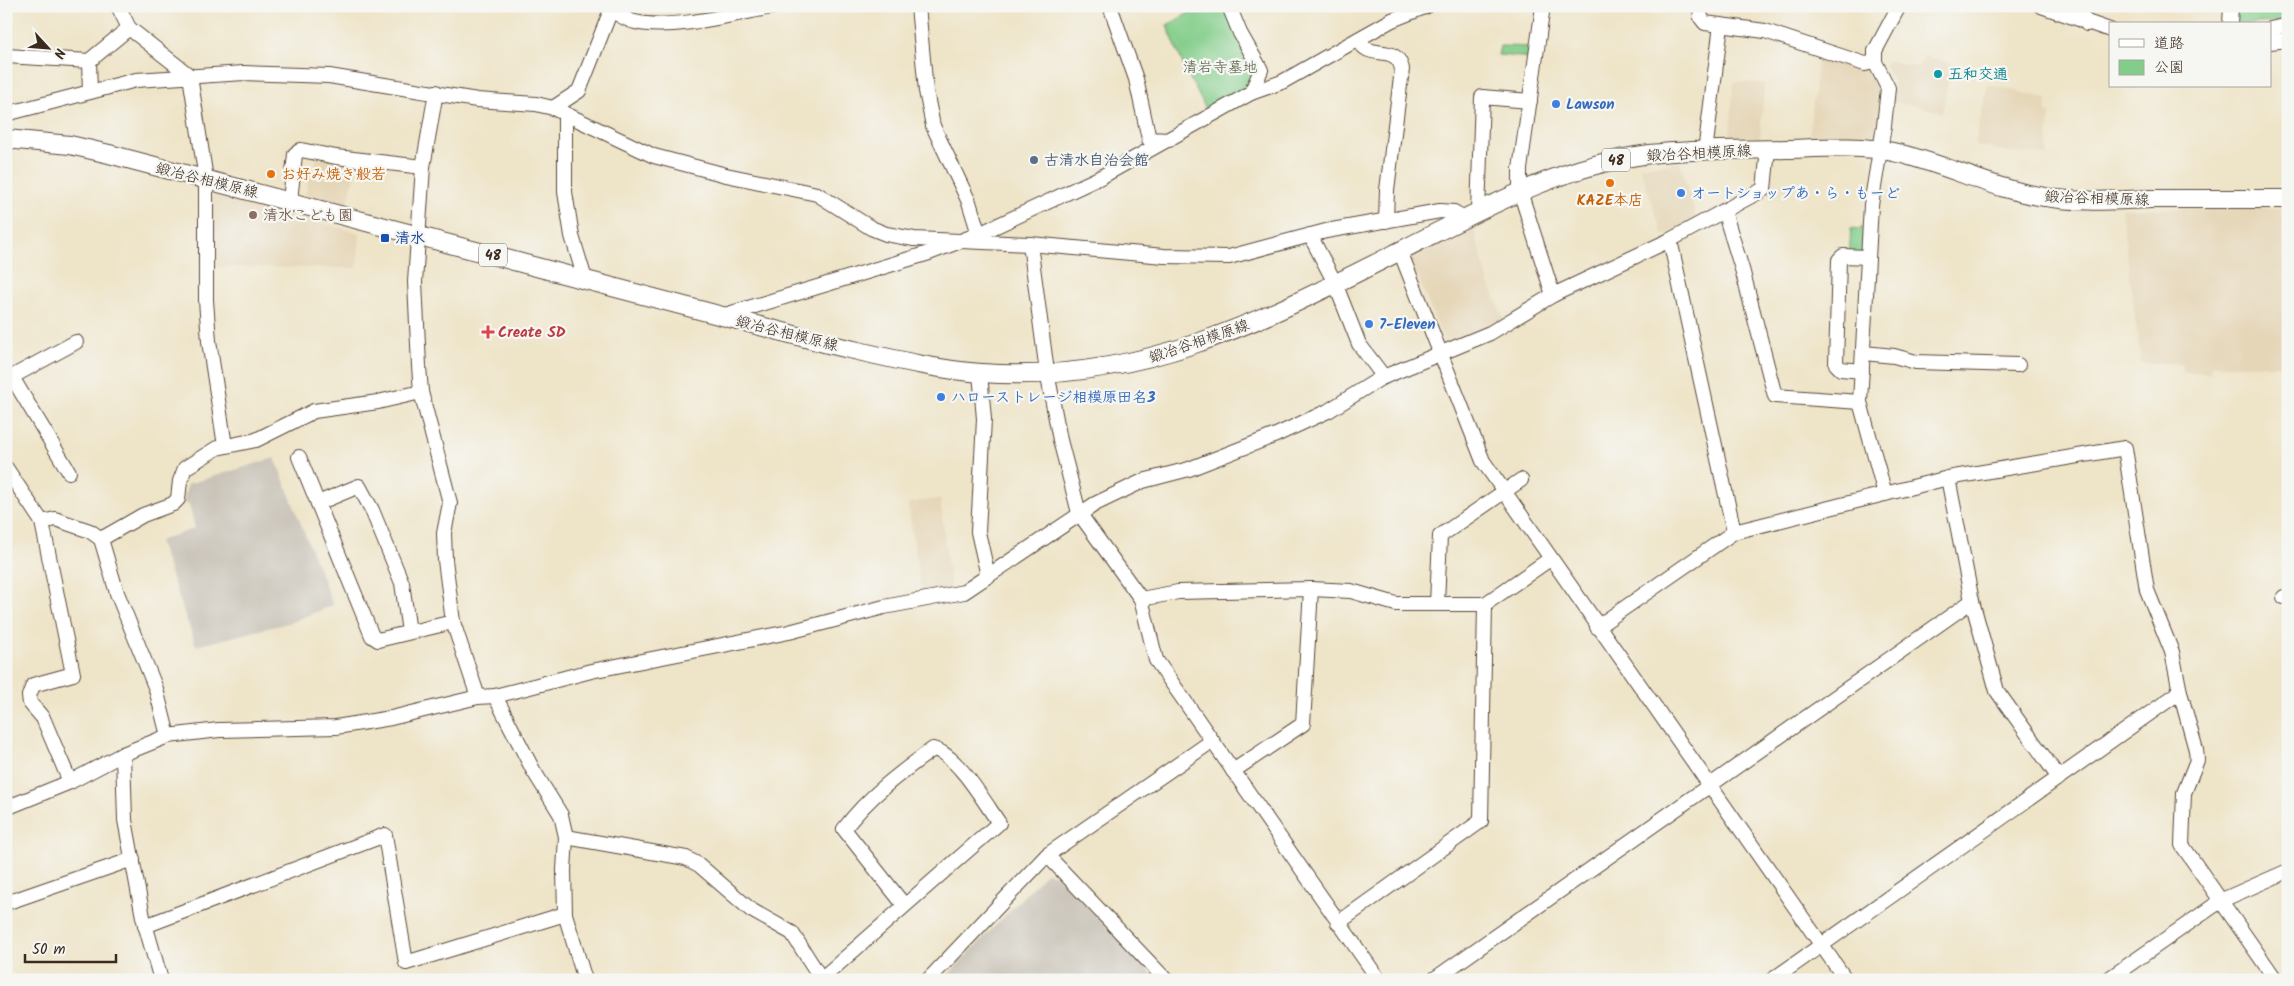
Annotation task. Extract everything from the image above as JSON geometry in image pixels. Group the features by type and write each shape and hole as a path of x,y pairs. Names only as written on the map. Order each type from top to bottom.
{"main road":[{"name":"鍛冶谷相模原線","path":"6,139 70,145 290,201 722,316 912,363 980,372 1047,372 1120,364 1178,351 1272,314 1520,191 1571,171 1608,161 1652,154 1768,149 1880,150 1942,166 2018,192 2048,198 2104,200 2288,199"}],"street":[{"path":"118,6 129,28 190,76 206,179 206,300 209,341 225,446"},
{"path":"585,279 572,236 565,192 559,111 579,91 611,8 635,22 664,24 777,6"},
{"path":"918,6 926,91 933,126 969,202 980,238"},
{"path":"1110,6 1136,79 1149,139 1169,140"},
{"path":"1228,6 1240,33 1261,70 1251,93"},
{"path":"722,316 929,253 958,242 980,238 1169,140 1251,93 1290,78 1392,20 1428,6"},
{"path":"1543,6 1520,168 1520,191 1553,295"},
{"path":"1700,6 1700,18 1705,23 1765,31 1865,64 1876,62"},
{"path":"1884,494 1860,402 1871,205 1888,88 1876,62 1875,51 1899,6"},
{"path":"2041,6 2088,24 2109,30"},
{"path":"2077,6 2088,24"},
{"path":"2230,22 2231,6"},
{"path":"2272,28 2288,24"},
{"path":"1705,152 1721,25"},
{"path":"6,56 89,62 129,28"},
{"path":"1359,39 1361,45 1370,51 1394,55 1400,60 1402,69 1386,190 1386,221"},
{"path":"2272,42 2288,40"},
{"path":"89,62 90,92"},
{"path":"6,114 136,80 244,73 329,76 477,100 536,104 559,111 654,156 718,174 825,197 854,219 886,234 958,242"},
{"path":"436,92 422,167 415,282 421,392 450,503 444,533 444,560 453,622 478,697"},
{"path":"980,238 1093,251 1211,258 1248,254 1310,235 1440,211 1471,215 1482,97 1530,101"},
{"path":"6,808 70,782 123,754 168,736 219,730 336,727 391,718 478,697 495,696 591,671 789,632 884,607 964,592 1078,514 1129,487 1189,469 1276,435 1328,411 1384,377 1490,332 1553,295 1670,240 1764,189 1768,149"},
{"path":"290,201 295,154 301,150 336,157 422,167"},
{"path":"1724,211 1742,269 1774,396 1860,402"},
{"path":"1310,235 1335,283 1359,344 1384,377"},
{"path":"1670,240 1734,532"},
{"path":"1030,244 1047,372 1060,440 1078,514 1141,599 1156,660 1379,980"},
{"path":"1400,251 1483,461 1503,493 1846,980"},
{"path":"1862,371 1842,369 1836,364 1839,260 1843,256 1868,257"},
{"path":"69,472 9,378 76,342"},
{"path":"1864,352 1894,356 1916,362 2018,365"},
{"path":"980,372 984,419 978,532 988,576"},
{"path":"101,539 143,515 174,504 178,499 180,481 185,468 200,457 225,446 256,440 314,411 378,402 421,392"},
{"path":"1597,626 1734,532 1948,478 2125,448 2148,590 2172,652 2180,692 2196,750 2197,760 2184,792 2182,845 2276,980"},
{"path":"299,457 372,636 378,640 453,622"},
{"path":"6,468 42,522 73,674 33,685 29,696 30,703 43,718 70,782"},
{"path":"1948,478 1972,601 1997,691 2058,778"},
{"path":"1437,604 1440,536 1521,480"},
{"path":"318,503 359,486 372,510 402,583 409,632"},
{"path":"42,522 55,519 90,531 101,539 117,593 156,689 168,736"},
{"path":"1141,599 1178,592 1311,588 1351,590 1396,604 1486,604 1550,559"},
{"path":"1233,771 1303,724 1311,588"},
{"path":"1433,980 1972,601"},
{"path":"1338,923 1481,821 1486,604"},
{"path":"1772,980 2180,692"},
{"path":"495,696 533,770 561,815 566,837 564,870 565,914 585,980"},
{"path":"928,980 1047,855 1212,741"},
{"path":"566,837 686,858 699,865 751,910 792,933 821,980 999,823 966,776 942,751 933,749 887,782 859,809 844,829 904,905"},
{"path":"123,754 125,820 146,926 161,980"},
{"path":"146,926 385,835 406,963 565,914"},
{"path":"1047,855 1166,980"},
{"path":"6,903 133,859"},
{"path":"2107,980 2222,900 2288,871"}],"shaded area":[{"path":"1824,54 1873,70 1881,87 1879,135 1873,139 1809,137 1818,59 1823,60"},
{"path":"1923,55 1952,63 1942,112 1893,101 1893,80 1884,67 1886,60 1916,67 1920,65"},
{"path":"1734,82 1764,83 1760,138 1730,135"},
{"path":"1988,84 2047,99 2046,112 2050,113 2047,155 2008,152 1975,145"},
{"path":"317,157 357,164 347,207 305,196 310,171 314,171"},
{"path":"1680,162 1697,220 1663,236 1640,167"},
{"name":"清水こども園","path":"215,194 360,233 357,268 216,267 211,263 212,198"},
{"path":"2288,208 2288,365 2212,365 2211,372 2183,372 2182,363 2141,363 2121,209"},
{"path":"1473,227 1488,281 1504,319 1488,328 1445,343 1411,261 1412,257"},
{"path":"275,458 333,605 292,622 196,646 159,541 195,528 189,504 183,502 188,484"},
{"path":"940,499 951,593 927,596 921,591 908,503"},
{"path":"1047,872 1056,875 1158,980 943,980"}],"green space":[{"name":"清岩寺墓地","path":"1203,6 1225,6 1256,67 1255,79 1243,93 1207,111 1184,67 1167,25"},
{"path":"2235,6 2281,6 2283,22 2233,22"},
{"path":"1500,46 1534,47 1532,58 1498,55"},
{"path":"1851,228 1870,230 1868,257 1849,256"}],"place":[{"name":"五和交通","path":"1938,74"},
{"name":"Lawson","path":"1556,104"},
{"name":"古清水自治会館","path":"1034,160"},
{"name":"お好み焼き般若","path":"271,174"},
{"name":"KAZE本店","path":"1610,183"},
{"name":"オートショップあ・ら・もーど","path":"1681,193"},
{"name":"清水こども園","path":"253,215"},
{"name":"清水","path":"385,238"},
{"name":"7-Eleven","path":"1369,324"},
{"name":"Create SD","path":"488,332"},
{"name":"ハローストレージ相模原田名3","path":"941,397"}]}
